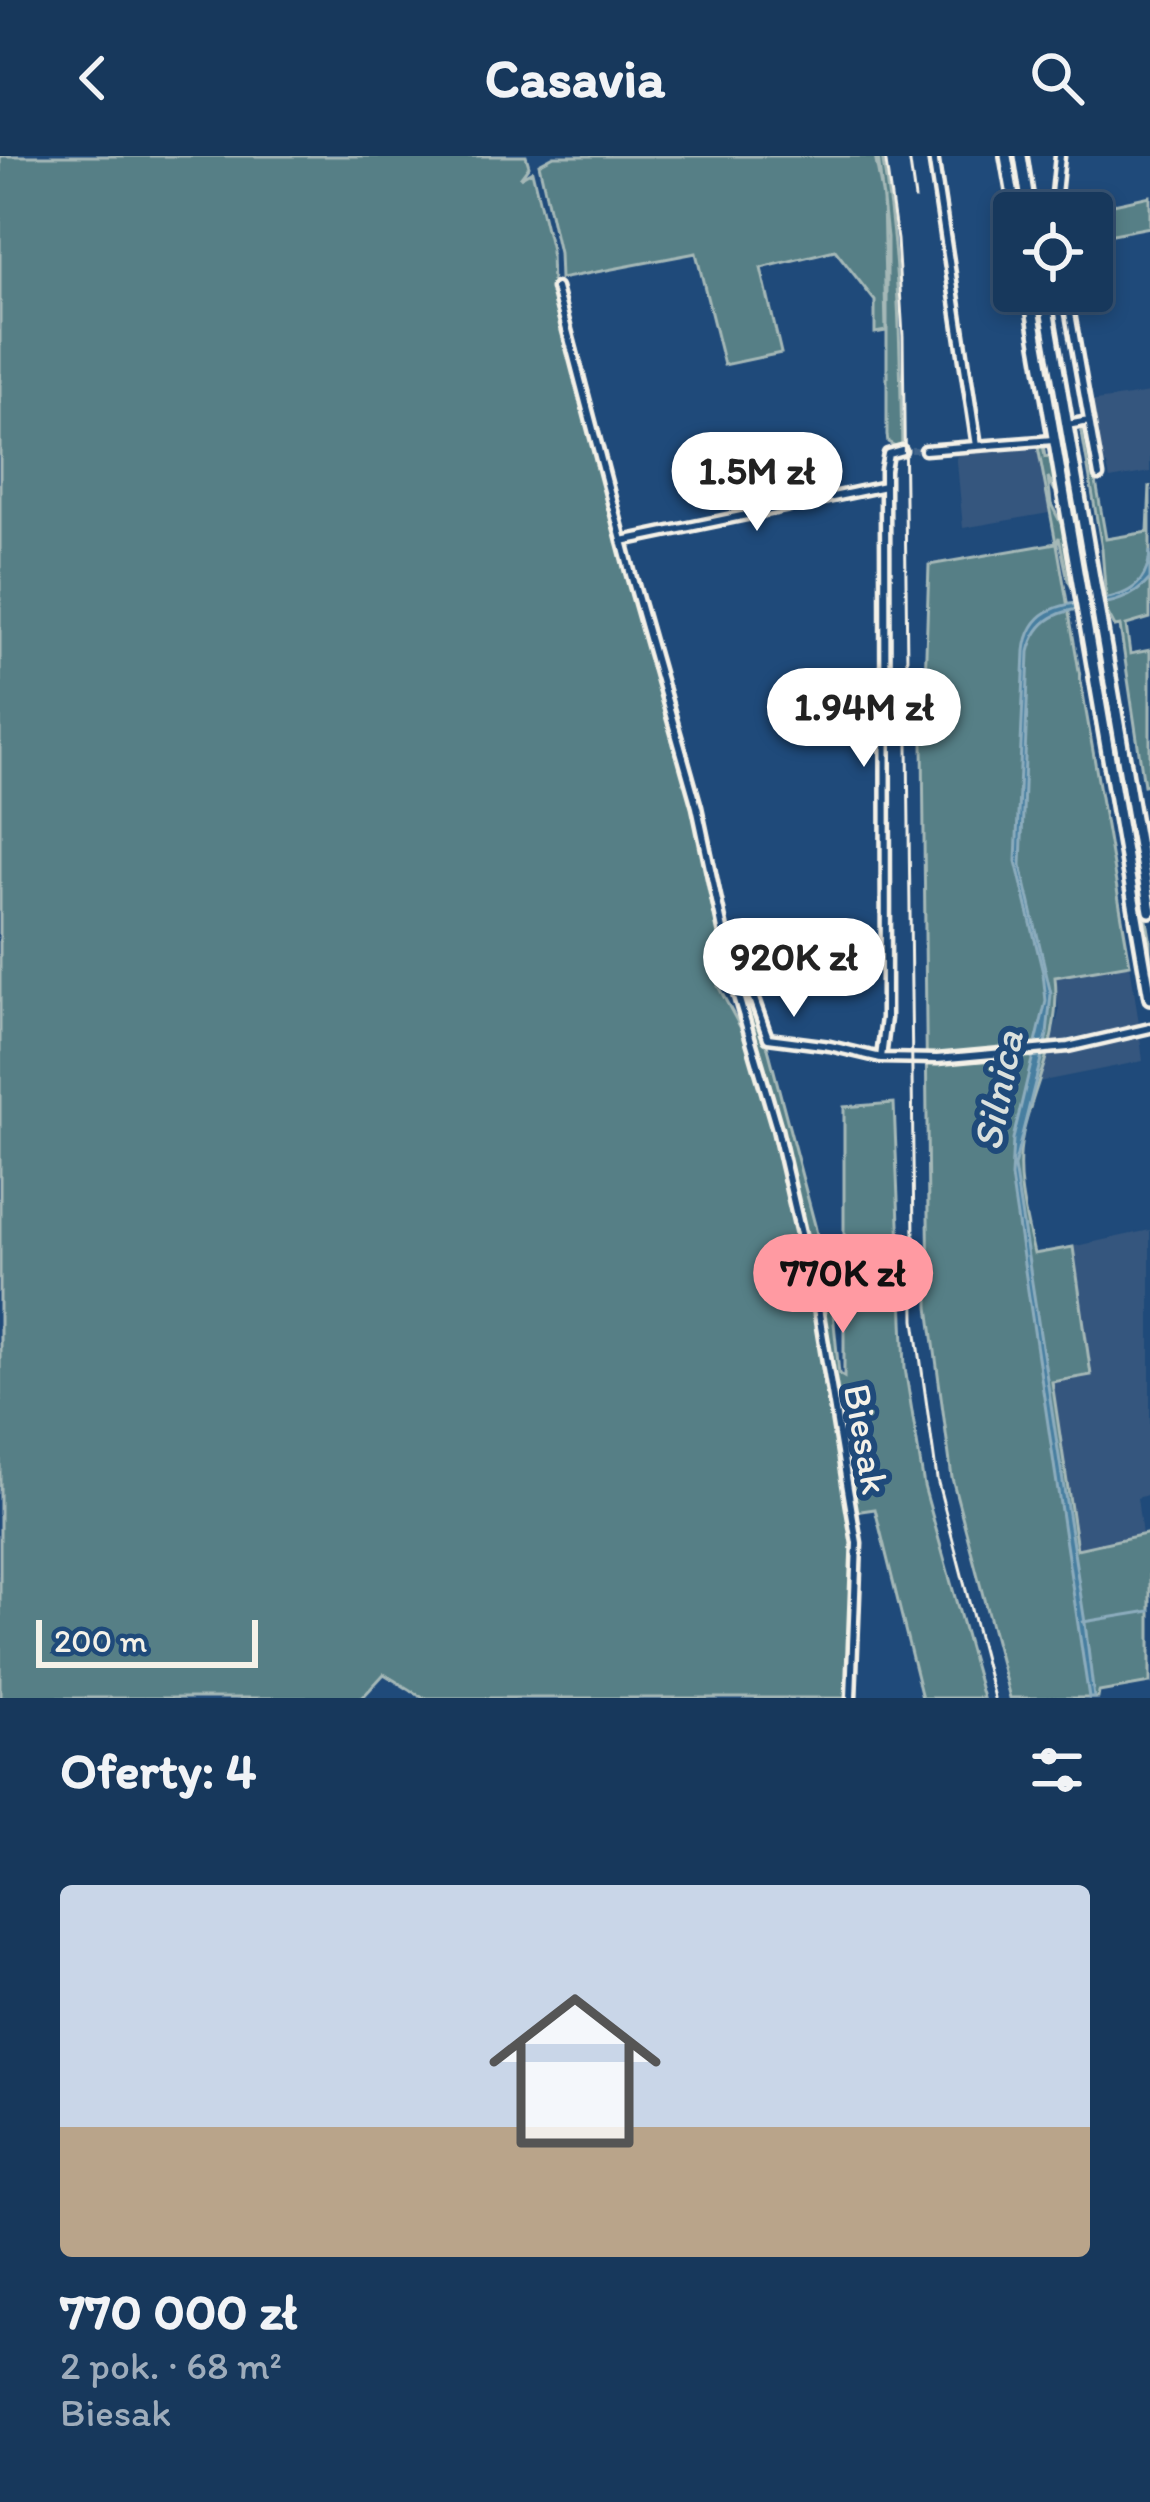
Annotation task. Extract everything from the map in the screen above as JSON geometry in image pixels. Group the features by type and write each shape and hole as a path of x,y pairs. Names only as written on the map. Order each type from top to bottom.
{"main road":[{"path":"1006,156 1012,192"},
{"path":"1021,156 1027,192"},
{"path":"1033,312 1150,998"},
{"path":"1048,312 1145,853 1150,911"}],"street":[{"path":"933,156 977,446"},
{"path":"1056,192 1060,156"},
{"name":"Biesak","path":"556,288 700,818 747,1036 777,1129 813,1285 857,1543 851,1698"},
{"path":"1070,312 1099,476"},
{"path":"1067,425 1089,421"},
{"path":"925,450 1054,440"},
{"path":"881,1058 886,1018 886,456 902,450"},
{"path":"622,541 885,486"},
{"path":"734,978 748,982 768,1038 881,1058 1045,1051 1150,1028"}],"shaded area":[{"path":"1150,393 1150,472 1110,479 1107,465 1099,460 1089,402"},
{"path":"1038,447 1049,513 963,528 956,451"},
{"path":"1150,551 1150,579 1134,593 1049,620 1037,632 1029,652 1021,865 1051,994 1047,1035 1014,1167 1085,1623 1094,1698 1089,1698 1011,1177 1013,1139 1046,1001 1016,861 1025,651 1033,626 1048,612 1130,590 1144,576"},
{"path":"1130,964 1139,1024 1052,1042 1059,1012 1055,977"},
{"path":"1140,1037 1143,1061 1038,1082 1046,1057"},
{"path":"1150,1230 1150,1494 1137,1498 1142,1535 1077,1550 1052,1382 1090,1374 1071,1247"}],"green space":[{"path":"0,156 526,156 529,166 520,178 532,171 551,250 552,290 714,888 731,974 718,986 744,1034 770,1112 831,1384 801,1213 746,1019 742,983 765,1037 815,1225 832,1302 839,1374 844,1377 844,1107 894,1103 905,1368 924,1486 983,1698 922,1698 875,1509 854,1512 848,1698 423,1698 384,1674 362,1698 0,1698"},
{"path":"554,156 875,156 883,198 886,331 875,333 875,301 835,250 761,268 781,353 724,365 696,253 560,279 559,253 539,164"},
{"path":"878,156 882,156 888,192 896,266 902,450 888,442 887,435 887,237"},
{"path":"1150,196 1150,227 1113,234 1113,204"},
{"path":"1081,427 1087,430 1106,539 1148,532 1150,485 1150,618 1126,625 1130,654 1150,650 1150,784 1144,785 1120,626 1115,627 1107,612 1102,549"},
{"path":"1043,444 1045,457 1052,455 1055,491 1048,477 1051,504 1065,531 1076,595 1059,537 1130,964 1055,977 1051,1038 1023,1133 1020,1164 1034,1254 1073,1247 1091,1375 1052,1382 1077,1549 1150,1533 1150,1683 1099,1692 1098,1698 1010,1698 952,1478 929,1307 923,742 929,565 1056,543 1038,447"},
{"path":"1094,613 1150,938 1150,971 1089,614"}],"waterway":[{"path":"1083,1622 1150,1611"}],"tunnel":[{"path":"902,450 925,450"}],"railway":[{"path":"885,156 903,336 915,1320 937,1479 994,1698"},
{"path":"909,156 915,199"}],"water label":[{"name":"Silnica","path":"997,1090"}]}
